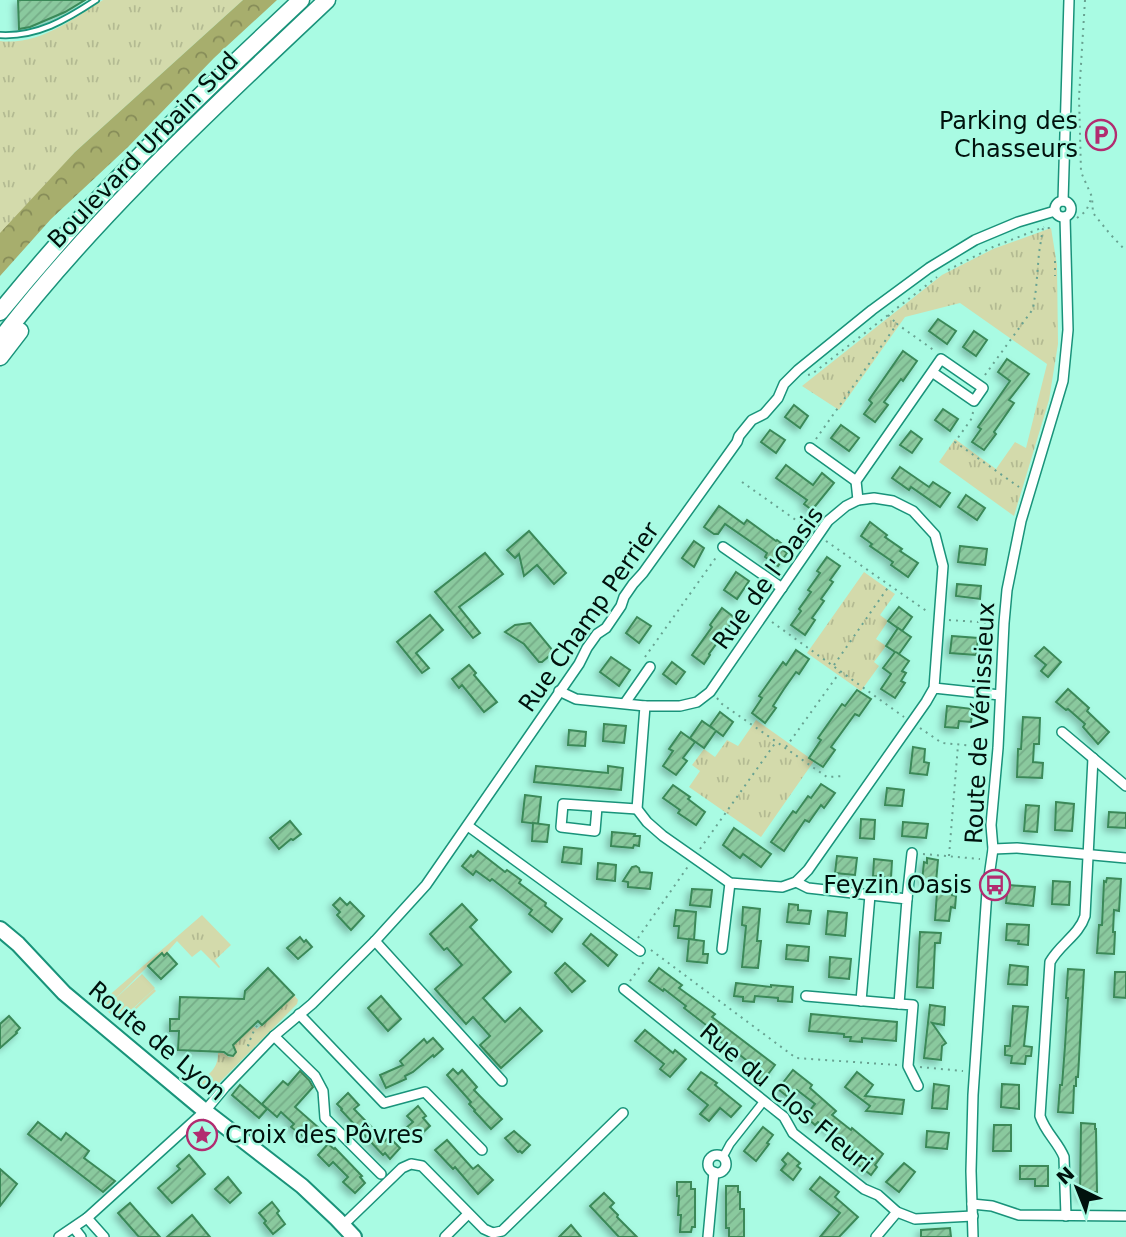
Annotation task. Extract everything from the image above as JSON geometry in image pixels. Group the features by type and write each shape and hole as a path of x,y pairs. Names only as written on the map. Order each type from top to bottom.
{"highway":[{"name":"Boulevard Urbain Sud","path":"0,312 129,166 301,0"},
{"name":"Boulevard Urbain Sud","path":"0,340 38,292 129,192 327,0"},
{"path":"0,298 19,276 40,264"},
{"path":"0,357 33,313 38,292"}],"main road":[{"name":"Route de Lyon","path":"0,929 18,944 64,993 205,1111 302,1186 354,1237"}],"street":[{"path":"1063,201 1069,0"},
{"path":"1068,202 1072,207 1070,214 1059,215 1057,204 1068,202"},
{"name":"Rue Champ Perrier","path":"59,1237 87,1218 205,1111 275,1036 312,1004 426,886 579,664 587,648 597,634 606,628 624,597 739,436 752,420 764,414 778,398 784,384 872,310 929,268 975,240 1018,222 1059,215"},
{"name":"Route de Vénissieux","path":"973,1237 971,1171 975,1072 987,891 993,849 991,825 1004,623 1007,590 1021,521 1063,381 1068,330 1059,215"},
{"path":"858,500 856,481 941,359 983,388 974,401 932,372"},
{"path":"810,448 856,481"},
{"name":"Rue de l'Oasis","path":"710,692 828,521 846,506 858,500 874,498 893,501 913,511 935,535 943,566 934,688 808,870 796,882"},
{"path":"723,547 782,588"},
{"path":"625,703 650,667"},
{"path":"934,688 1000,695"},
{"path":"559,691 576,699 645,706 680,706 696,702 710,692"},
{"path":"645,706 637,809 663,836 730,883 782,887 796,882 808,888 907,899"},
{"path":"1062,732 1126,786"},
{"path":"1066,1216 1064,1157 1043,1126 1040,1116 1050,962 1056,951 1082,924 1085,916 1093,758"},
{"path":"597,807 595,831 561,827 563,804 637,809"},
{"path":"468,825 643,952"},
{"path":"993,849 1017,848 1126,858"},
{"path":"899,1004 912,852"},
{"path":"722,949 730,883"},
{"path":"861,1001 870,895"},
{"path":"375,941 502,1081"},
{"name":"Rue du Clos Fleuri","path":"624,989 784,1117 793,1133 897,1212 915,1219 973,1216"},
{"path":"806,996 913,1005 908,1066 918,1086"},
{"path":"299,1014 384,1103 425,1092 482,1150"},
{"path":"275,1036 316,1076 323,1091 325,1118 381,1174"},
{"path":"708,1237 714,1172 709,1168 710,1158 717,1155 723,1157 764,1101"},
{"path":"343,1225 402,1168 411,1164 422,1166 484,1229 493,1233 502,1231 623,1113"},
{"path":"972,1205 992,1206 1019,1215 1126,1216"},
{"path":"876,1237 897,1212"},
{"path":"445,1237 468,1214"},
{"path":"87,1218 104,1237"},
{"path":"74,1228 81,1237"}],"lane":[{"path":"0,35 37,32 57,24 96,0"}],"path":[{"path":"1085,0 1079,97 1081,172 1092,197 1093,213 1126,251"},
{"path":"979,385 1032,309 1043,228 1047,222 1059,215"},
{"path":"798,370 805,376 812,374 941,273 993,247 1043,228 1054,228"},
{"path":"888,315 939,354 941,359"},
{"path":"810,448 897,324"},
{"path":"974,401 972,418 955,442 1029,495"},
{"path":"743,482 938,619 1004,623"},
{"path":"650,667 644,659 723,547"},
{"path":"832,666 889,585"},
{"path":"763,615 942,743 998,748"},
{"path":"786,748 840,671"},
{"path":"710,692 722,704 827,777 844,776"},
{"path":"637,940 776,741"},
{"path":"948,856 958,744"},
{"path":"912,852 983,859"},
{"path":"624,989 643,952 796,1058 975,1072"},
{"path":"257,1055 248,1045 260,1023"}],"green space":[{"path":"103,0 243,0 75,152 0,237 0,41 28,39 54,30"},
{"path":"243,0 277,0 214,58 128,147 51,219 0,276 0,233 75,152"},
{"path":"1051,228 1057,265 1058,344 1049,400 1014,516 939,462 955,439 996,469 1015,442 1026,448 1047,364 960,303 905,317 839,410 802,386 942,275 993,249"},
{"path":"864,572 895,594 880,615 888,621 876,639 886,646 874,662 879,666 861,691 807,653"},
{"path":"756,720 814,761 761,837 689,787 700,771 692,765 704,749 715,757 727,740 738,746"},
{"path":"202,915 231,945 215,960 219,968 201,950 192,957 177,941 164,956 161,953 113,1001 127,1015 154,989 156,991 121,1023 99,1004"},
{"path":"142,974 155,988 126,1015 113,1001"},
{"path":"294,995 298,1000 297,1004 216,1086 197,1087 195,1084 214,1068 218,1053 233,1056 236,1052 233,1046 253,1026 257,1029"}],"building":[{"path":"18,0 85,0 65,12 19,29"},
{"path":"938,319 956,331 947,344 929,331"},
{"path":"974,331 987,340 976,356 963,347"},
{"path":"903,351 917,361 884,402 888,405 875,422 864,414 872,403 869,400"},
{"path":"1007,359 1029,374 1009,400 1014,403 984,450 972,442 981,429 978,427 1010,381 998,372"},
{"path":"794,405 808,416 800,428 785,417"},
{"path":"943,409 958,419 950,431 935,420"},
{"path":"841,425 859,438 849,451 831,438"},
{"path":"770,430 785,440 776,453 761,442"},
{"path":"911,431 922,439 912,453 900,445"},
{"path":"786,465 813,485 822,473 834,483 812,510 804,504 807,500 776,478"},
{"path":"900,467 929,487 933,482 950,493 940,507 911,487 909,490 892,478"},
{"path":"966,495 985,508 977,520 958,507"},
{"path":"719,506 744,524 747,520 785,546 783,550 787,553 778,566 765,557 767,553 725,524 718,534 704,527"},
{"path":"870,522 902,549 900,551 918,563 908,577 891,565 893,562 861,536"},
{"path":"529,531 566,573 554,584 537,565 524,576 519,554 515,558 507,550"},
{"path":"694,541 704,548 694,567 682,558"},
{"path":"960,546 987,549 985,565 958,562"},
{"path":"485,553 503,574 459,607 480,633 473,638 435,592"},
{"path":"827,557 840,566 830,580 833,582 821,599 824,601 812,618 815,620 805,635 791,625 811,592 808,590 820,573 817,571"},
{"path":"736,572 749,581 737,599 724,590"},
{"path":"957,584 981,586 980,599 956,596"},
{"path":"899,607 912,617 902,631 888,621"},
{"path":"722,608 735,618 704,664 692,655"},
{"path":"430,615 443,630 416,653 429,668 422,673 397,642"},
{"path":"637,617 651,626 639,643 626,633"},
{"path":"530,623 554,652 542,662 539,662 524,644 505,632 515,625"},
{"path":"898,628 911,637 899,654 896,652 909,661 902,671 906,673 901,681 905,683 895,698 881,689 891,674 883,668 895,652 886,646"},
{"path":"952,636 978,638 976,655 950,653"},
{"path":"1044,647 1061,662 1048,677 1041,671 1046,665 1035,656"},
{"path":"796,650 809,659 784,689 773,706 776,708 765,723 752,713 762,698 759,696 783,662 786,665"},
{"path":"611,657 630,670 619,686 600,672"},
{"path":"672,662 685,672 676,684 663,674"},
{"path":"469,665 497,702 484,712 462,685 459,688 452,679"},
{"path":"1068,689 1109,732 1098,744 1083,727 1085,724 1056,702"},
{"path":"857,690 871,699 859,716 855,714 831,747 835,750 823,767 809,758 821,740 818,738 842,704 845,706"},
{"path":"947,706 973,709 971,722 959,721 958,728 945,727"},
{"path":"720,712 733,722 723,736 716,731 704,748 690,738 702,721 715,730 710,726"},
{"path":"1023,717 1040,718 1039,744 1034,744 1033,762 1043,763 1042,778 1017,777"},
{"path":"604,724 626,726 624,743 603,741"},
{"path":"569,730 586,732 585,746 568,745"},
{"path":"681,732 695,742 683,758 687,761 676,775 663,766 673,751 669,749"},
{"path":"913,747 925,749 924,762 929,763 927,775 910,773"},
{"path":"536,766 608,773 608,766 623,768 621,790 534,782"},
{"path":"821,784 835,793 824,808 821,805 809,822 805,820 784,851 771,842 793,811 796,813"},
{"path":"673,785 705,812 696,825 678,813 680,810 663,798"},
{"path":"887,788 904,790 902,806 885,805"},
{"path":"525,795 541,797 538,824 522,822"},
{"path":"1056,802 1074,804 1072,831 1055,830"},
{"path":"1026,805 1039,806 1037,832 1024,831"},
{"path":"1109,812 1126,813 1126,828 1108,827"},
{"path":"861,819 875,820 874,839 860,838"},
{"path":"290,821 301,834 279,849 270,838"},
{"path":"903,822 928,824 926,838 902,836"},
{"path":"533,823 549,825 547,842 532,841"},
{"path":"734,828 771,854 761,867 743,854 740,858 723,845"},
{"path":"612,832 640,836 639,846 611,846"},
{"path":"564,847 582,849 581,864 562,862"},
{"path":"478,851 505,872 507,870 521,880 519,883 562,919 552,932 529,914 532,910 492,879 490,881 476,871 473,875 462,866"},
{"path":"837,856 857,858 855,875 835,873"},
{"path":"927,858 938,860 936,882 922,881"},
{"path":"874,859 892,861 891,878 873,876"},
{"path":"598,863 616,865 615,881 597,879"},
{"path":"636,866 640,872 652,873 650,889 628,887 628,882 623,881 632,867"},
{"path":"1107,878 1121,879 1119,911 1114,910 1114,954 1097,953 1099,925 1102,925 1104,881 1106,882"},
{"path":"1053,881 1070,882 1069,905 1052,904"},
{"path":"1008,885 1035,887 1033,906 1006,903"},
{"path":"692,889 712,890 710,907 690,905"},
{"path":"937,892 952,893 956,896 955,908 951,907 949,921 935,920"},
{"path":"340,898 347,905 350,902 364,916 351,930 337,915 340,912 333,905"},
{"path":"462,904 477,920 470,927 511,972 483,998 505,1022 520,1008 542,1031 501,1068 480,1045 490,1036 473,1017 466,1024 435,989 462,965 430,934"},
{"path":"789,904 798,905 798,910 811,911 809,924 787,922"},
{"path":"743,907 760,909 758,968 742,967 746,926 742,925"},
{"path":"676,910 696,912 694,940 678,938 679,926 674,926"},
{"path":"828,911 847,913 845,936 826,934"},
{"path":"1007,924 1029,925 1028,945 1006,940"},
{"path":"920,932 941,933 940,943 935,943 933,988 917,987"},
{"path":"591,934 617,955 608,966 583,944"},
{"path":"300,937 312,947 298,959 287,948"},
{"path":"689,939 704,941 703,954 708,954 707,963 687,961"},
{"path":"787,945 809,947 808,961 786,959"},
{"path":"162,953 164,956 167,953 177,964 161,979 148,966"},
{"path":"830,957 851,959 849,979 829,977"},
{"path":"565,963 585,981 572,992 555,973"},
{"path":"1010,965 1028,967 1027,985 1008,984"},
{"path":"268,968 294,995 262,1025 258,1021 233,1045 236,1052 233,1056 224,1052 178,1050 179,1031 170,1031 170,1019 179,1019 180,997 244,999 245,991"},
{"path":"659,968 682,985 679,988 715,1014 712,1017 775,1065 762,1082 753,1074 757,1069 735,1051 733,1054 725,1048 716,1038 719,1035 664,989 663,991 649,981"},
{"path":"1068,969 1084,970 1078,1077 1074,1086 1073,1113 1058,1112 1065,1046"},
{"path":"1115,972 1126,972 1126,998 1114,997"},
{"path":"736,983 793,987 792,1002 755,996 754,1002 743,1001 743,997 734,996"},
{"path":"381,996 401,1019 388,1031 368,1008"},
{"path":"930,1005 945,1007 944,1025 932,1023 946,1043 942,1046 941,1060 924,1058"},
{"path":"1013,1006 1028,1007 1024,1046 1032,1047 1031,1056 1026,1056 1025,1064 1011,1063 1012,1056 1005,1055 1005,1046 1010,1046"},
{"path":"811,1014 897,1022 896,1041 862,1038 862,1042 850,1041 851,1037 844,1037 844,1034 809,1031"},
{"path":"9,1016 20,1028 0,1048 0,1024"},
{"path":"645,1030 673,1053 675,1050 686,1059 670,1077 660,1069 664,1064 635,1041"},
{"path":"433,1038 443,1049 405,1076 406,1079 386,1088 380,1075 403,1065 400,1061 424,1039 427,1043"},
{"path":"453,1069 458,1074 462,1070 477,1087 474,1090 502,1119 491,1129 447,1075"},
{"path":"793,1070 812,1085 810,1088 836,1111 832,1115 883,1154 871,1175 856,1163 861,1157 818,1122 815,1125 805,1116 815,1104 797,1090 788,1097 778,1089"},
{"path":"300,1071 313,1087 295,1107 319,1128 308,1140 291,1127 294,1124 281,1112 277,1117 262,1104 283,1081 288,1085"},
{"path":"701,1072 741,1106 731,1117 720,1108 709,1121 700,1114 708,1105 688,1089"},
{"path":"857,1072 873,1085 865,1096 904,1100 902,1114 866,1111 870,1106 845,1087"},
{"path":"934,1084 949,1086 947,1109 932,1108"},
{"path":"1002,1084 1019,1085 1019,1109 1001,1107"},
{"path":"240,1085 267,1109 259,1118 232,1095"},
{"path":"348,1093 359,1105 354,1109 385,1141 389,1137 400,1148 390,1159 385,1153 383,1155 337,1104"},
{"path":"418,1106 430,1126 417,1138 407,1127 413,1122 407,1116"},
{"path":"38,1122 61,1140 66,1133 89,1151 84,1158 115,1181 103,1192 28,1134"},
{"path":"1081,1123 1095,1124 1096,1129 1095,1197 1080,1197"},
{"path":"994,1125 1011,1125 1011,1151 993,1151"},
{"path":"763,1127 773,1135 756,1161 744,1151"},
{"path":"514,1131 530,1145 522,1153 505,1138"},
{"path":"927,1131 949,1133 947,1149 926,1147"},
{"path":"447,1140 473,1169 478,1165 493,1180 478,1194 455,1167 453,1169 435,1150"},
{"path":"328,1144 362,1176 360,1177 365,1183 355,1193 343,1182 348,1177 333,1162 329,1166 318,1155"},
{"path":"788,1153 800,1163 797,1166 801,1169 793,1180 781,1170 786,1164 782,1160"},
{"path":"189,1155 205,1174 172,1203 158,1188 180,1169 177,1166"},
{"path":"904,1163 915,1172 899,1192 886,1182"},
{"path":"1020,1166 1048,1166 1048,1186 1035,1186 1035,1179 1020,1179"},
{"path":"0,1169 17,1184 0,1206"},
{"path":"228,1177 241,1193 230,1203 215,1189"},
{"path":"820,1177 839,1192 835,1197 858,1217 839,1237 820,1237 840,1213 810,1189"},
{"path":"677,1182 691,1182 691,1189 695,1189 695,1227 692,1227 691,1232 680,1232"},
{"path":"726,1186 738,1186 740,1209 744,1209 744,1237 729,1237 729,1228 726,1228"},
{"path":"604,1193 614,1203 610,1207 617,1217 637,1237 619,1237 590,1206"},
{"path":"272,1202 285,1224 273,1234 259,1213"},
{"path":"130,1203 160,1237 139,1237 118,1213"},
{"path":"192,1215 210,1237 167,1237"},
{"path":"571,1225 581,1237 559,1237"},
{"path":"950,1228 951,1237 921,1237 921,1230"}],"place":[{"name":"Parking des Chasseurs","path":"1101,135"},
{"name":"Feyzin Oasis","path":"995,885"},
{"name":"Croix des Pôvres","path":"202,1135"}]}
